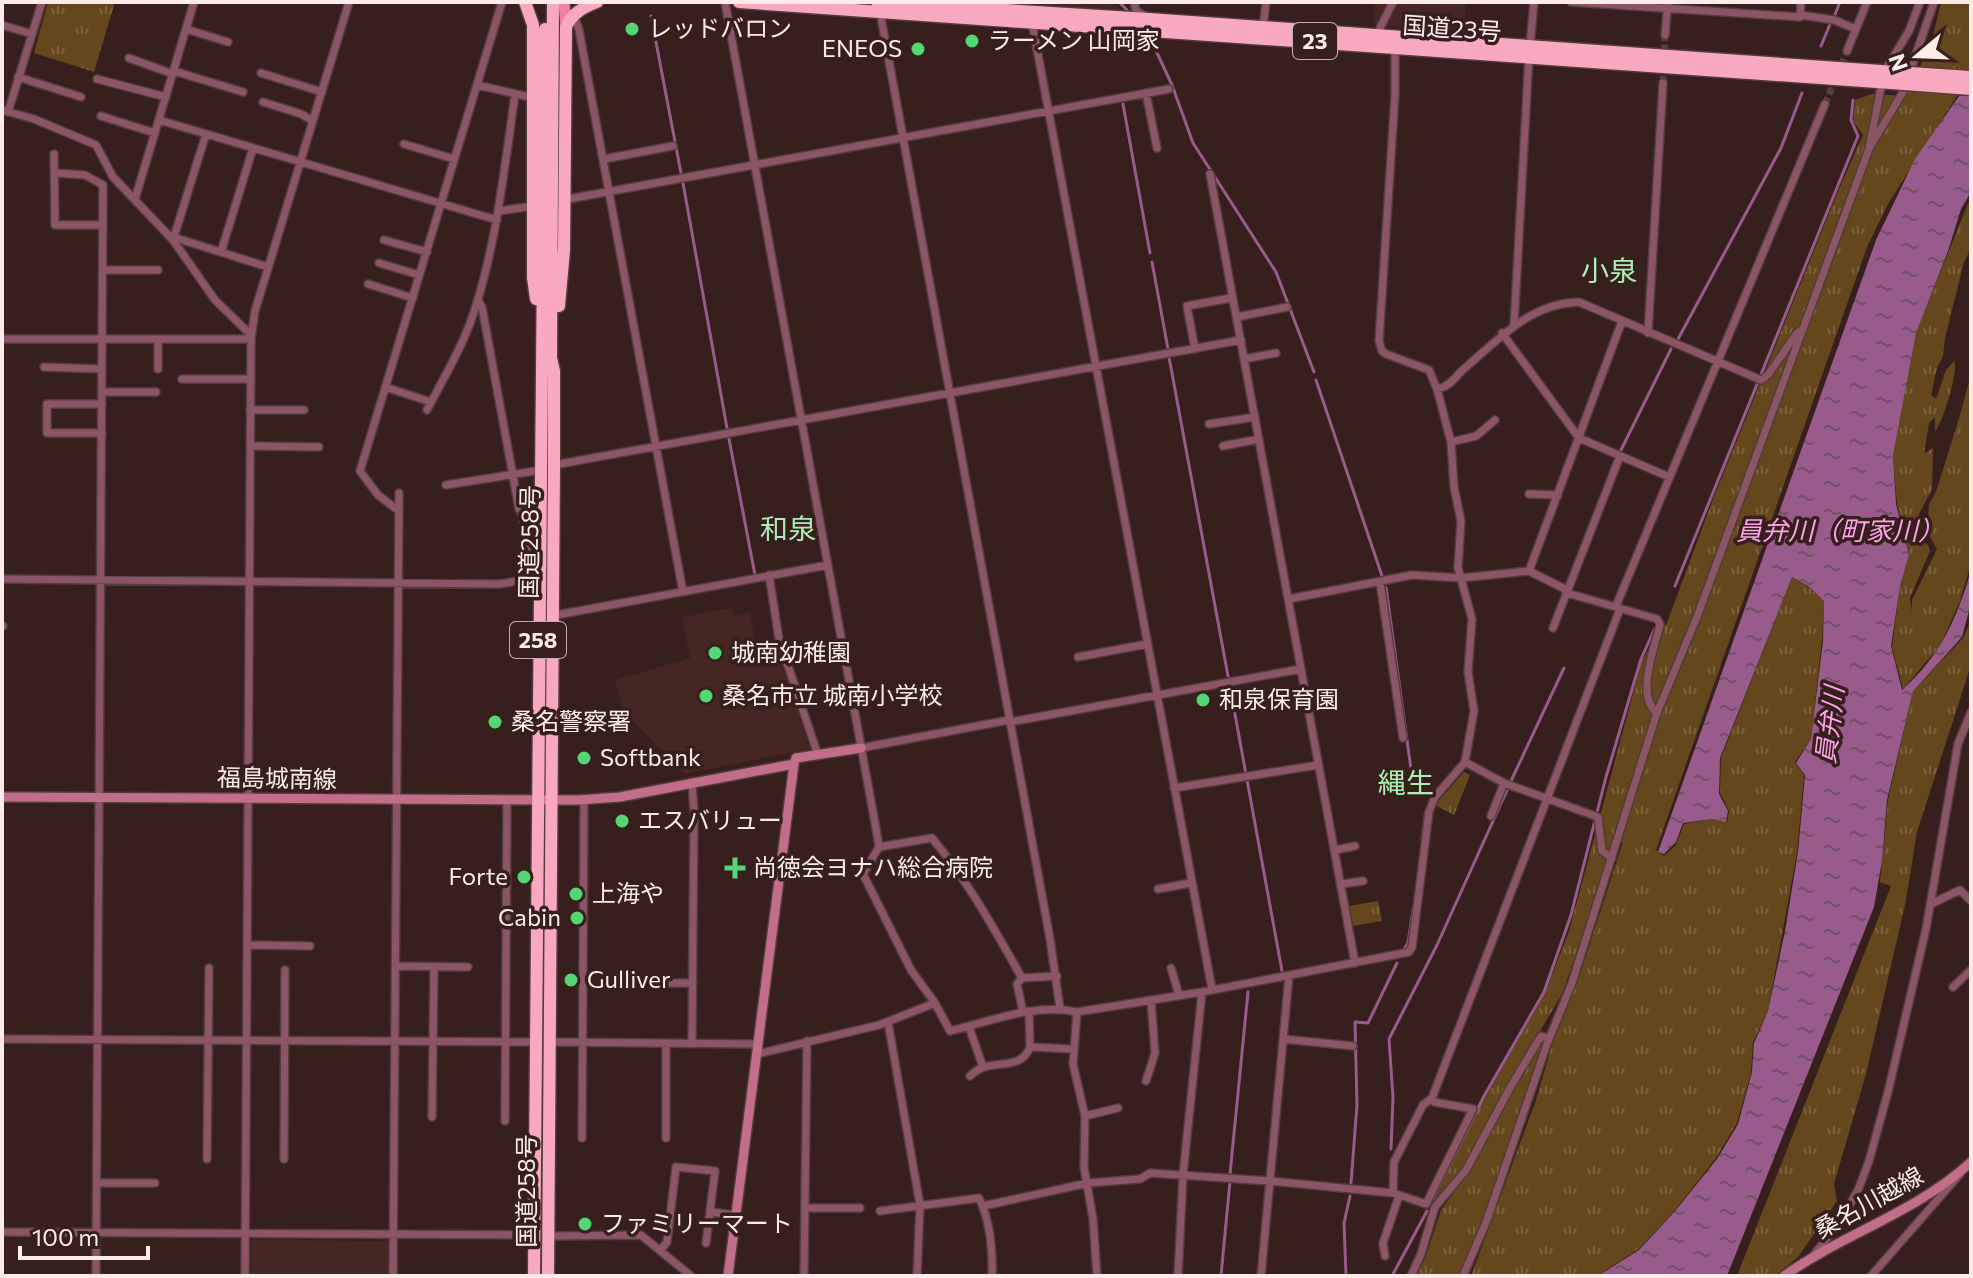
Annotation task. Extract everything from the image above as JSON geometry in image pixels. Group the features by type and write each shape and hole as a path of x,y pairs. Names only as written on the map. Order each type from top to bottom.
{"highway":[{"name":"258","path":"525,2 533,25 533,278 541,338"},
{"path":"570,21 584,7 597,2"},
{"name":"国道23号","path":"739,2 878,5 1149,19 1888,77 1971,89"},
{"name":"国道258号","path":"543,1042 536,801 541,338 552,3"},
{"name":"国道258号","path":"548,1276 542,1235 543,1042 552,801 552,3"},
{"name":"国道23号","path":"1029,12 1395,47 1529,51"},
{"name":"258","path":"554,371 564,250 561,98 570,21"},
{"name":"国道23号","path":"1888,77 1971,77"},
{"name":"国道258号","path":"534,1276 542,1235"}],"main road":[{"path":"552,3 570,21"}],"street":[{"path":"42,2 5,111 34,119 96,145 113,177 175,239 215,300 251,337"},
{"path":"135,199 194,2"},
{"path":"245,1276 251,337 255,311 349,2"},
{"path":"399,511 378,495 360,471 502,2"},
{"path":"725,2 879,847 863,874 911,970 935,1003 950,1031 1026,1011 1060,1008 1077,1012 1202,992 1399,956 1409,952 1412,947 1429,812 1435,797 1465,762 1473,724 1468,672 1472,619 1458,560 1461,521 1454,487 1451,442 1437,389 1429,370 1386,354 1379,345 1395,95 1395,47"},
{"path":"1134,2 1136,11 1149,19"},
{"path":"1263,28 1266,2"},
{"path":"1376,36 1393,2"},
{"path":"1514,325 1534,2"},
{"path":"1571,2 1801,15 1834,20 1856,29"},
{"path":"1801,2 1801,15"},
{"path":"1847,51 1867,2"},
{"path":"1463,1276 1487,1220 1549,1039 1572,983 1657,713 1697,617 1804,329 1869,149 1888,77 1920,2"},
{"path":"1869,149 1903,92 1934,2"},
{"path":"878,5 1057,976 1060,1008"},
{"path":"1665,35 1668,6"},
{"path":"1029,12 1212,989"},
{"path":"570,21 579,30 683,592"},
{"path":"2,25 32,34"},
{"path":"186,29 228,42"},
{"path":"129,58 243,92"},
{"path":"261,73 322,92"},
{"path":"18,77 81,97"},
{"path":"97,79 166,97"},
{"path":"1648,333 1663,83"},
{"path":"477,85 535,98"},
{"path":"563,200 1169,89"},
{"path":"1146,93 1157,148"},
{"path":"385,387 429,406 468,329 499,211 515,95"},
{"path":"263,102 313,121"},
{"path":"1385,1256 1383,1243 1396,1195 1394,1162 1423,1105 1432,1098 1669,477 1825,104"},
{"path":"101,116 155,133"},
{"path":"159,120 497,220"},
{"path":"175,239 206,134"},
{"path":"404,144 454,159"},
{"path":"604,159 673,146"},
{"path":"221,252 253,148"},
{"path":"54,154 55,225 103,225"},
{"path":"55,173 85,175 103,185"},
{"path":"1210,174 1355,963"},
{"path":"103,185 113,177"},
{"path":"96,1276 103,185"},
{"path":"499,211 533,206"},
{"path":"175,239 268,267"},
{"path":"384,240 427,252"},
{"path":"379,263 419,275"},
{"path":"103,270 158,270"},
{"path":"368,284 413,298"},
{"path":"1195,349 1187,306 1231,298"},
{"path":"478,300 482,307 519,509"},
{"path":"1437,389 1453,383 1464,368 1514,325 1538,311 1570,303 1588,305 1759,380 1768,375 1797,333 1804,329"},
{"path":"1237,317 1287,307"},
{"path":"1529,571 1622,321"},
{"path":"1502,333 1579,438 1669,477"},
{"path":"2,339 251,337"},
{"path":"158,340 158,369"},
{"path":"554,465 1241,340"},
{"path":"1244,359 1276,353"},
{"path":"44,367 102,369"},
{"path":"182,379 250,379"},
{"path":"102,392 156,392"},
{"path":"102,404 47,404 47,433 102,433"},
{"path":"250,410 304,410"},
{"path":"1209,424 1255,417"},
{"path":"1451,442 1476,436 1495,420"},
{"path":"1223,446 1259,439"},
{"path":"250,446 319,447"},
{"path":"1553,628 1620,456"},
{"path":"446,485 541,470"},
{"path":"393,1276 399,493"},
{"path":"1529,494 1558,495"},
{"path":"523,529 530,567 539,577"},
{"path":"551,616 828,565"},
{"path":"1289,599 1412,575 1461,578 1529,571 1567,593 1657,619 1660,624 1646,694 1652,710 1657,713"},
{"path":"769,575 779,639 818,755"},
{"path":"2,579 500,584 539,577"},
{"path":"1380,582 1403,738"},
{"path":"1078,657 1147,644"},
{"path":"861,748 1301,669"},
{"path":"1812,1257 1842,1219 1868,1165 1931,904 1958,744 1971,712"},
{"name":"福島城南線","path":"2,797 584,800 620,797 794,764 796,758 861,748"},
{"path":"1465,762 1504,783 1595,816 1602,851 1612,858"},
{"path":"728,1276 794,764"},
{"path":"1174,788 1318,765"},
{"path":"692,782 692,1044"},
{"path":"1491,816 1504,783"},
{"path":"582,1138 584,800"},
{"path":"505,1121 507,801"},
{"path":"879,847 932,838 991,920 1022,978"},
{"path":"1335,850 1355,846"},
{"path":"1341,884 1363,881"},
{"path":"1158,889 1191,883"},
{"path":"1931,904 1960,890 1971,901"},
{"path":"247,945 310,946"},
{"path":"396,966 468,967"},
{"path":"432,1117 434,967"},
{"path":"207,1159 209,968"},
{"path":"1171,968 1179,995"},
{"path":"284,1159 285,970"},
{"path":"1953,987 1971,970"},
{"path":"970,1076 983,1067 1015,1063 1029,1053 1026,1011 1017,984 1022,978 1057,976"},
{"path":"1261,1276 1289,976"},
{"path":"621,983 693,983"},
{"path":"1178,1276 1183,1175 1202,992"},
{"path":"1146,1081 1155,1053 1151,1000"},
{"path":"2,1039 666,1043 758,1049 888,1022 935,1003"},
{"path":"1077,1012 1073,1049 1075,1076 1085,1116 1084,1153 1097,1276"},
{"path":"888,1022 920,1205 917,1276"},
{"path":"969,1027 983,1067"},
{"path":"1411,1276 1435,1207 1466,1170 1541,1036 1549,1039"},
{"path":"1283,1039 1353,1046"},
{"path":"804,1276 807,1041"},
{"path":"666,1043 666,1138"},
{"path":"1030,1047 1073,1049"},
{"path":"1426,1204 1473,1109 1434,1102 1432,1098"},
{"path":"1085,1116 1118,1108"},
{"path":"1871,1276 1967,1166"},
{"name":"桑名川越線","path":"1784,1276 1812,1257 1878,1223 1967,1166"},
{"path":"660,1251 667,1242 676,1167 715,1171 706,1243"},
{"path":"983,1206 1088,1183 1140,1179 1150,1173 1270,1181 1396,1195 1435,1207"},
{"path":"97,1183 155,1183"},
{"path":"880,1211 979,1198 993,1254 992,1276"},
{"path":"805,1208 860,1208"},
{"path":"710,1212 736,1215"},
{"path":"2,1232 641,1235 691,1276"},
{"path":"676,1264 676,1276"}],"shaded area":[{"path":"991,2 1112,2 1123,11"},
{"path":"1374,2 1466,2 1464,30 1373,25"},
{"name":"桑名市立 城南小学校","path":"732,608 734,616 750,612 756,646 775,643 810,749 684,774 624,712 615,680 690,658 682,617"},
{"path":"251,1240 389,1241 388,1276 251,1276"}],"green space":[{"path":"48,2 115,2 94,72 34,53"},
{"path":"1941,2 1971,2 1971,74 1888,204 1867,247 1656,850 1664,856 1676,845 1684,824 1712,819 1727,822 1729,811 1720,793 1721,758 1792,577 1824,601 1822,640 1811,739 1795,762 1804,775 1797,853 1768,1011 1753,1042 1751,1073 1737,1123 1716,1158 1676,1209 1639,1249 1597,1276 1471,1276 1536,1100 1552,1045 1580,974 1623,842 1616,841 1562,994 1494,1109 1469,1158 1441,1199 1433,1204 1478,1110 1545,993 1569,931 1642,660 1667,623 1713,499 1863,135 1853,121 1855,100 1872,94 1905,96 1931,45"},
{"path":"1971,196 1971,248 1964,262 1931,395 1936,399 1946,370 1954,361 1949,396 1935,432 1935,417 1929,423 1924,454 1933,448 1932,489 1919,514 1919,539 1928,545 1930,551 1910,598 1912,612 1912,600 1937,549 1927,532 1929,504 1936,492 1970,378 1971,347 1971,563 1960,601 1940,646 1903,689 1892,647 1900,586 1909,554 1897,504 1893,456 1916,332"},
{"path":"1971,620 1971,665 1917,832 1905,905 1866,1074 1834,1184 1837,1201 1798,1257 1776,1276 1737,1276 1891,886 1880,882 1888,800 1913,691 1963,638"},
{"path":"1464,772 1470,775 1454,815 1435,805"},
{"path":"1378,901 1382,921 1353,926 1349,906"},
{"path":"1541,1039 1547,1040 1485,1216 1460,1276 1416,1276 1441,1210 1470,1170"}],"water":[{"name":"員弁川（町家川）","path":"1971,79 1971,192 1961,209 1916,333 1893,456 1896,504 1909,555 1900,586 1891,646 1902,690 1927,664 1946,636 1971,571 1971,603 1962,637 1913,691 1887,800 1874,907 1727,1276 1598,1276 1639,1250 1676,1210 1717,1159 1738,1124 1752,1072 1754,1043 1768,1011 1785,931 1798,852 1805,775 1796,763 1811,739 1823,641 1824,601 1792,577 1720,758 1719,794 1728,811 1726,822 1712,819 1683,823 1676,842 1664,854 1658,852 1876,240 1915,159"}],"waterway":[{"path":"1119,2 1127,10"},
{"path":"1834,17 1840,2"},
{"path":"651,16 681,173"},
{"path":"1821,46 1831,22"},
{"path":"1152,42 1193,143 1276,272 1314,372"},
{"path":"1677,341 1781,148 1802,93"},
{"path":"1675,586 1858,136 1851,120 1853,100"},
{"path":"1123,104 1150,253"},
{"path":"683,183 727,428"},
{"path":"1152,262 1168,349"},
{"path":"1620,452 1671,349"},
{"path":"1169,357 1228,676"},
{"path":"1316,380 1382,576"},
{"path":"729,439 755,575"},
{"path":"1610,473 1614,462"},
{"path":"1386,588 1411,769"},
{"path":"1433,1199 1484,1096 1544,992 1571,915 1606,777 1641,659 1655,628"},
{"path":"1511,781 1564,668"},
{"path":"1230,687 1282,971"},
{"path":"1391,1149 1393,1097 1389,1039 1437,945 1508,788"},
{"path":"1422,839 1426,810"},
{"path":"1404,949 1408,943 1413,910"},
{"path":"1351,1183 1357,1105 1355,1022 1368,1023 1397,963"},
{"path":"1230,1174 1248,992"},
{"path":"1221,1276 1230,1181"},
{"path":"1346,1276 1344,1223 1350,1196"},
{"path":"1392,1276 1427,1211"}],"tunnel":[{"path":"1663,83 1665,35"},
{"path":"1825,104 1847,51"},
{"path":"519,509 523,529"}],"place":[{"name":"レッドバロン","path":"632,29"},
{"name":"ラーメン 山岡家","path":"972,41"},
{"name":"ENEOS","path":"918,49"},
{"name":"城南幼稚園","path":"715,653"},
{"name":"桑名市立 城南小学校","path":"706,696"},
{"name":"和泉保育園","path":"1203,700"},
{"name":"桑名警察署","path":"495,722"},
{"name":"Softbank","path":"584,758"},
{"name":"エスバリュー","path":"622,821"},
{"name":"尚徳会ヨナハ総合病院","path":"735,868"},
{"name":"Forte","path":"524,877"},
{"name":"上海や","path":"576,894"},
{"name":"Cabin","path":"577,918"},
{"name":"Gulliver","path":"571,980"},
{"name":"ファミリーマート","path":"585,1224"}],"district":[{"name":"小泉","path":"1609,271"},
{"name":"和泉","path":"788,529"},
{"name":"縄生","path":"1406,783"}],"water label":[{"name":"員弁川","path":"1830,725"}]}
